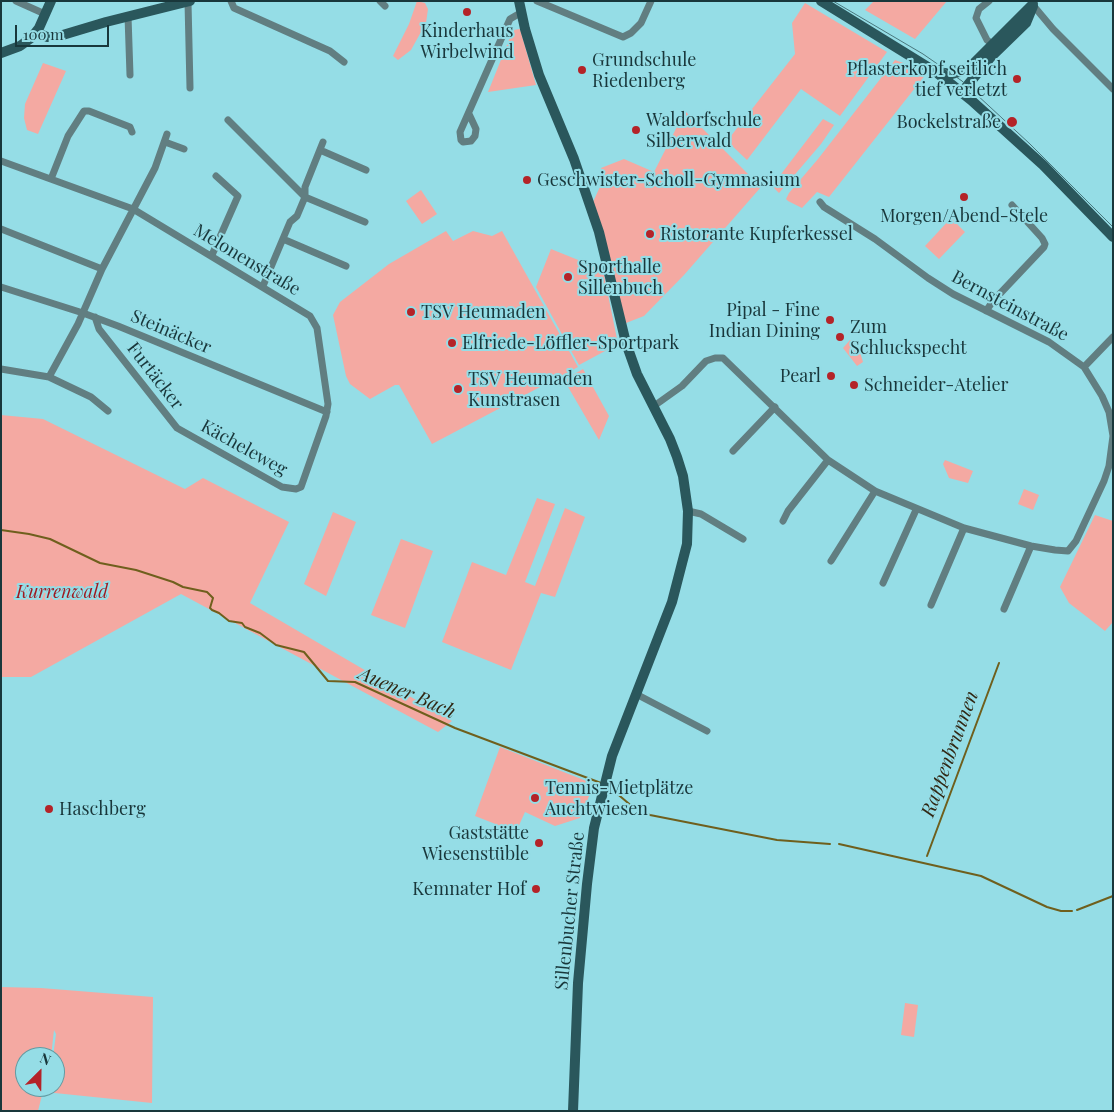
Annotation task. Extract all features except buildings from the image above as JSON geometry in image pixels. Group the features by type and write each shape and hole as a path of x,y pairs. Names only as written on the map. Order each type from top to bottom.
{"street":[{"path":"16,1 45,14"},
{"path":"1,53 25,43 36,32 51,1"},
{"path":"231,1 234,8 330,51 344,62"},
{"name":"Sillenbucher Straße","path":"519,1 525,29 539,75 574,158 594,215 626,343 637,374 677,457 683,476 688,511 685,553 672,602 616,744 604,784 591,849 579,960 574,1051 574,1111"},
{"path":"537,1 623,40 641,23 651,1"},
{"path":"821,1 936,72 959,90 1043,165 1113,237"},
{"path":"990,1 979,10 976,18 987,40 997,46"},
{"path":"36,32 48,37 56,37 128,16 189,2 190,88"},
{"path":"959,90 1033,2 1054,29 1113,89"},
{"path":"468,114 510,18 522,12"},
{"path":"128,16 130,75"},
{"path":"936,72 952,74 962,71 997,46"},
{"path":"959,90 971,66"},
{"path":"51,179 68,136 84,111 89,111 130,127 132,132"},
{"path":"228,120 305,196 365,222"},
{"path":"50,377 83,313 132,208 155,168 166,138 184,149"},
{"path":"263,286 290,222 297,216 305,196 305,186 324,142"},
{"path":"320,150 366,170"},
{"name":"Melonenstraße","path":"1,161 132,208 305,312 315,322 327,412 307,472 299,489"},
{"path":"212,256 238,196 216,176"},
{"name":"Bernsteinstraße","path":"654,406 682,386 706,361 724,358 828,460 875,491 916,510 964,528 1031,546 1068,551 1076,541 1099,494 1109,466 1112,448 1112,423 1102,396 1084,367 1049,342 953,294 928,278 903,258 824,207 820,202"},
{"path":"986,311 1045,244 1042,238 1012,205"},
{"path":"1,229 102,269"},
{"path":"283,239 346,266"},
{"name":"Steinäcker","path":"1,287 95,317 327,412"},
{"name":"Furtäcker","path":"95,317 99,329 177,428"},
{"path":"1084,367 1113,337"},
{"path":"1,369 50,377 92,397 108,410"},
{"path":"733,451 775,406"},
{"name":"Kächeleweg","path":"177,428 282,487 299,489"},
{"path":"783,521 788,511 828,460"},
{"path":"830,561 875,491"},
{"path":"884,583 916,510"},
{"path":"688,511 700,514 743,539"},
{"path":"931,605 964,528"},
{"path":"1004,609 1031,546"},
{"path":"636,694 707,731"}],"green space":[{"path":"417,1 425,3 428,9 426,23 411,50 398,60 393,56 409,24"},
{"path":"874,1 947,1 915,39 865,10"},
{"path":"805,3 887,52 840,116 801,89 747,160 727,141 795,54 792,23"},
{"path":"520,29 536,85 488,92 513,30"},
{"path":"895,60 926,74 829,197 817,192 802,208 788,201 786,199 789,193"},
{"path":"43,63 66,71 38,134 27,130 24,118 25,104"},
{"path":"685,111 761,187 684,275 644,316 626,323 592,204 605,176 601,168 624,159 654,172"},
{"path":"823,119 834,125 821,144 779,193 772,186"},
{"path":"421,190 437,214 422,224 406,201"},
{"path":"951,218 965,232 939,259 925,246"},
{"name":"Elfriede-Löffler-Sportpark","path":"446,231 453,241 473,231 492,236 502,231 578,367 432,444 399,385 395,385 370,399 350,384 346,376 333,315 340,302 389,264"},
{"path":"551,249 603,270 618,344 579,365 536,287"},
{"path":"850,340 858,346 863,362 857,366 843,348"},
{"path":"583,369 609,416 599,440 564,380"},
{"name":"Kurrenwald","path":"1,415 43,419 185,489 203,478 289,522 250,603 452,721 438,732 181,594 31,677 1,677"},
{"path":"945,460 973,471 968,483 949,478 943,464"},
{"path":"1024,489 1039,495 1033,510 1018,504"},
{"path":"537,498 555,504 525,582 535,586 565,508 585,517 555,597 541,593 511,670 442,642 472,562 506,575"},
{"path":"333,512 356,522 326,596 304,584"},
{"path":"1095,515 1113,521 1113,622 1105,631 1069,603 1060,587"},
{"path":"401,539 433,551 405,628 371,615"},
{"name":"Tennis-Mietplätze Auchtwiesen","path":"500,747 594,784 580,818 555,826 525,812 516,832 475,816"},
{"path":"1,987 41,988 153,997 152,1103 65,1094 65,1047 54,1047 56,1034 54,1030 52,1047 15,1047 15,1097 42,1097 38,1111 1,1111"},
{"path":"905,1003 918,1005 914,1037 901,1035"}],"waterway":[{"name":"Auener Bach","path":"1,530 50,539 100,563 136,570 183,587 207,592 213,598 210,608 212,610 229,621 242,623 245,627 260,633 276,645 304,652 328,681 355,682 455,728 601,783"},
{"name":"Rappenbrunnen","path":"927,856 999,663"},
{"name":"Auener Bach","path":"608,786 634,808 650,815 777,840 830,844"},
{"path":"839,844 981,876 1047,907 1061,911 1072,911"},
{"path":"1077,910 1113,896"}],"tram line":[{"path":"833,1 923,54 962,81 1030,144 1113,227"}],"place":[{"name":"Kinderhaus Wirbelwind","path":"467,12"},
{"name":"Grundschule Riedenberg","path":"582,70"},
{"name":"Pflasterkopf seitlich tief verletzt","path":"1017,79"},
{"name":"Bockelstraße","path":"1012,122"},
{"name":"Waldorfschule Silberwald","path":"636,130"},
{"name":"Geschwister-Scholl-Gymnasium","path":"527,180"},
{"name":"Morgen/Abend-Stele","path":"964,197"},
{"name":"Ristorante Kupferkessel","path":"650,234"},
{"name":"Sporthalle Sillenbuch","path":"568,277"},
{"name":"TSV Heumaden","path":"411,312"},
{"name":"Pipal - Fine Indian Dining","path":"830,320"},
{"name":"Zum Schluckspecht","path":"840,337"},
{"name":"Elfriede-Löffler-Sportpark","path":"452,343"},
{"name":"Pearl","path":"831,376"},
{"name":"Schneider-Atelier","path":"854,385"},
{"name":"TSV Heumaden Kunstrasen","path":"458,389"},
{"name":"Tennis-Mietplätze Auchtwiesen","path":"535,798"},
{"name":"Haschberg","path":"49,809"},
{"name":"Gaststätte Wiesenstüble","path":"539,843"},
{"name":"Kemnater Hof","path":"536,889"}]}
